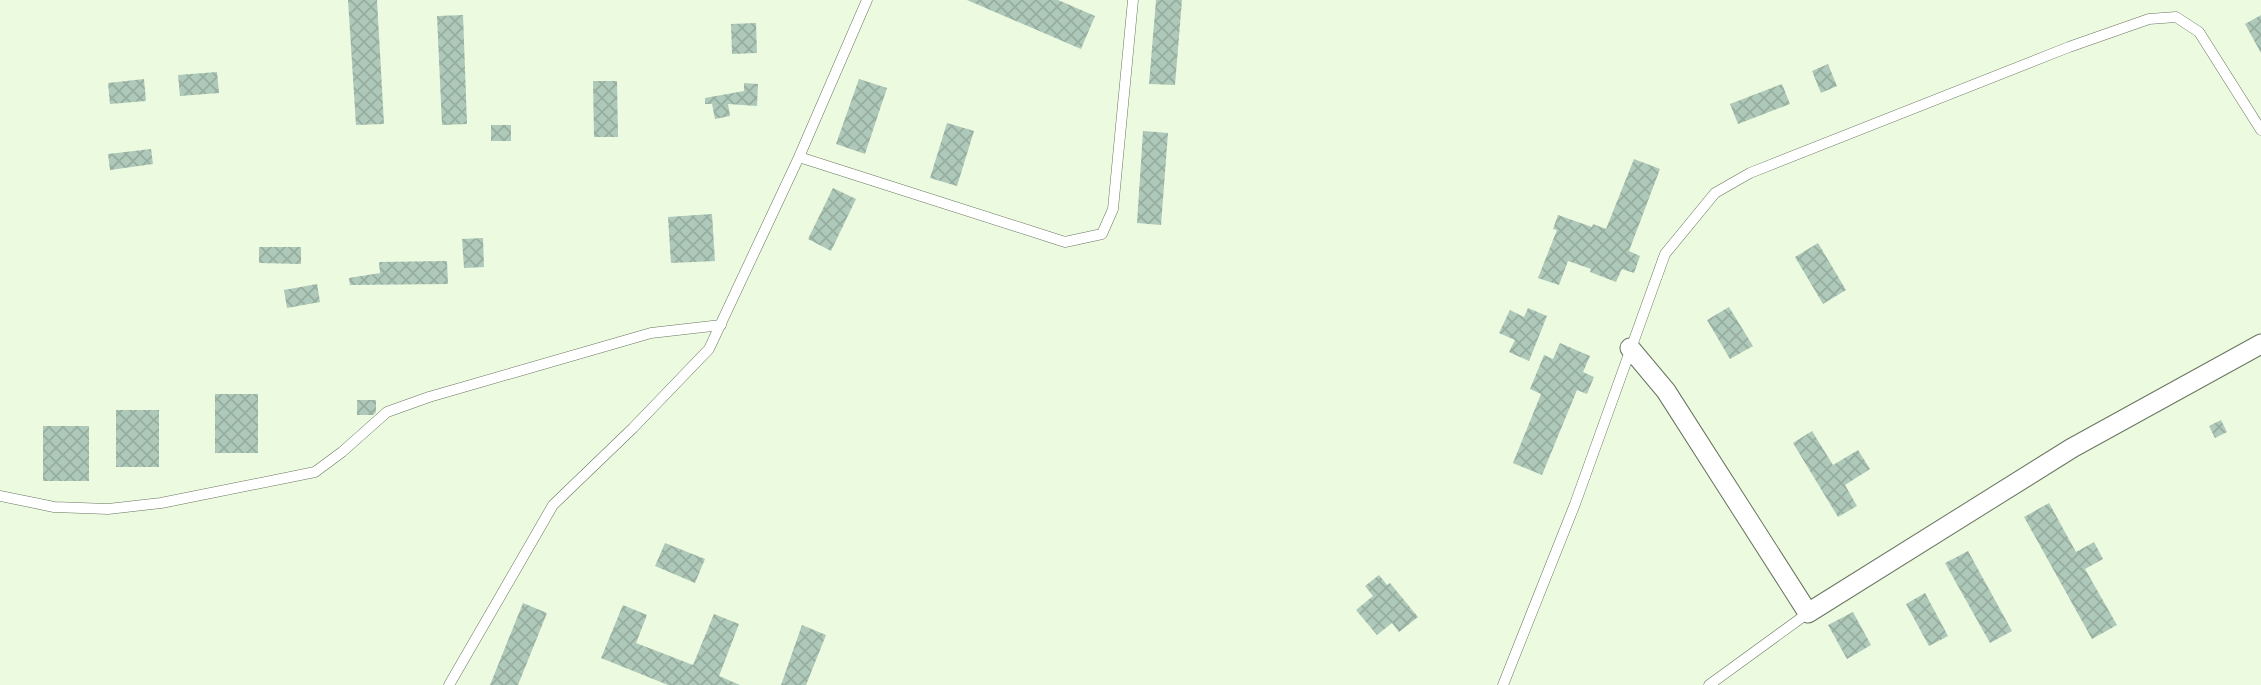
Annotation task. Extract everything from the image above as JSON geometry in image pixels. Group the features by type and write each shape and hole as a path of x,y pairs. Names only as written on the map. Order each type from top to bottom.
{"street":[{"path":"1630,348 1666,391 1808,613 2072,448 2261,344"}],"lane":[{"path":"449,685 553,505 709,349 799,157 867,0"},
{"path":"799,157 1065,242 1102,234 1113,209 1133,0"},
{"path":"1503,685 1575,504 1665,254 1715,192 1750,173 2068,47 2149,19 2176,17 2199,32 2261,130"},
{"path":"0,496 54,507 108,509 161,503 315,472 342,453 387,412 429,397 651,333 721,325"},
{"path":"1709,685 1808,613"}],"building":[{"path":"348,0 377,0 384,124 356,125"},
{"path":"967,0 1058,0 1095,16 1081,49"},
{"path":"1156,0 1182,0 1175,85 1149,84"},
{"path":"463,15 467,124 442,125 437,16"},
{"path":"2261,15 2261,53 2245,24"},
{"path":"756,23 757,53 732,54 731,24"},
{"path":"1828,64 1837,86 1821,93 1812,71"},
{"path":"217,72 219,93 180,96 178,75"},
{"path":"144,79 146,101 110,104 108,83"},
{"path":"859,79 887,88 865,154 836,144"},
{"path":"593,81 617,81 618,137 594,137"},
{"path":"744,83 758,84 757,106 728,104 730,116 715,119 712,104 705,104 705,98 744,91"},
{"path":"1782,84 1790,104 1738,124 1730,104"},
{"path":"947,123 974,131 957,186 930,178"},
{"path":"491,125 511,125 511,141 491,141"},
{"path":"1143,131 1168,133 1161,225 1137,223"},
{"path":"151,149 153,164 110,170 108,154"},
{"path":"1634,159 1660,169 1629,251 1640,256 1634,273 1622,269 1616,282 1568,261 1559,285 1538,278 1557,230 1553,229 1558,215 1606,229"},
{"path":"833,188 856,199 831,251 808,239"},
{"path":"712,214 715,261 671,263 668,217"},
{"path":"483,238 484,267 464,268 462,239"},
{"path":"1818,243 1846,290 1823,304 1795,257"},
{"path":"259,247 301,247 301,264 259,263"},
{"path":"447,261 448,284 350,285 349,278 380,273 379,262"},
{"path":"317,284 320,302 287,308 284,290"},
{"path":"1729,307 1753,346 1730,359 1707,320"},
{"path":"1528,308 1547,316 1529,361 1509,352 1515,340 1499,333 1510,310 1524,317"},
{"path":"1560,343 1590,356 1583,372 1594,377 1587,394 1577,390 1542,475 1513,463 1541,394 1530,389 1544,355 1553,359"},
{"path":"215,394 258,394 258,453 215,453"},
{"path":"357,400 376,400 376,412 373,415 357,415"},
{"path":"116,410 159,410 159,467 116,467"},
{"path":"2221,420 2227,432 2215,438 2209,426"},
{"path":"43,426 89,426 89,481 43,481"},
{"path":"1812,431 1833,465 1858,450 1870,469 1845,485 1857,506 1838,517 1793,443"},
{"path":"2049,503 2076,552 2094,542 2103,559 2085,569 2117,625 2092,639 2024,517"},
{"path":"665,543 705,559 695,583 655,566"},
{"path":"1968,551 2012,631 1990,643 1945,563"},
{"path":"1379,575 1387,585 1390,583 1418,617 1399,632 1392,623 1377,635 1356,610 1373,596 1365,586"},
{"path":"1925,593 1948,636 1929,646 1906,604"},
{"path":"523,603 547,613 518,685 490,685"},
{"path":"623,605 647,615 636,643 693,665 714,614 739,624 719,676 740,685 668,685 601,658"},
{"path":"1853,612 1871,645 1847,659 1828,625"},
{"path":"802,625 826,635 806,685 781,685"}]}
